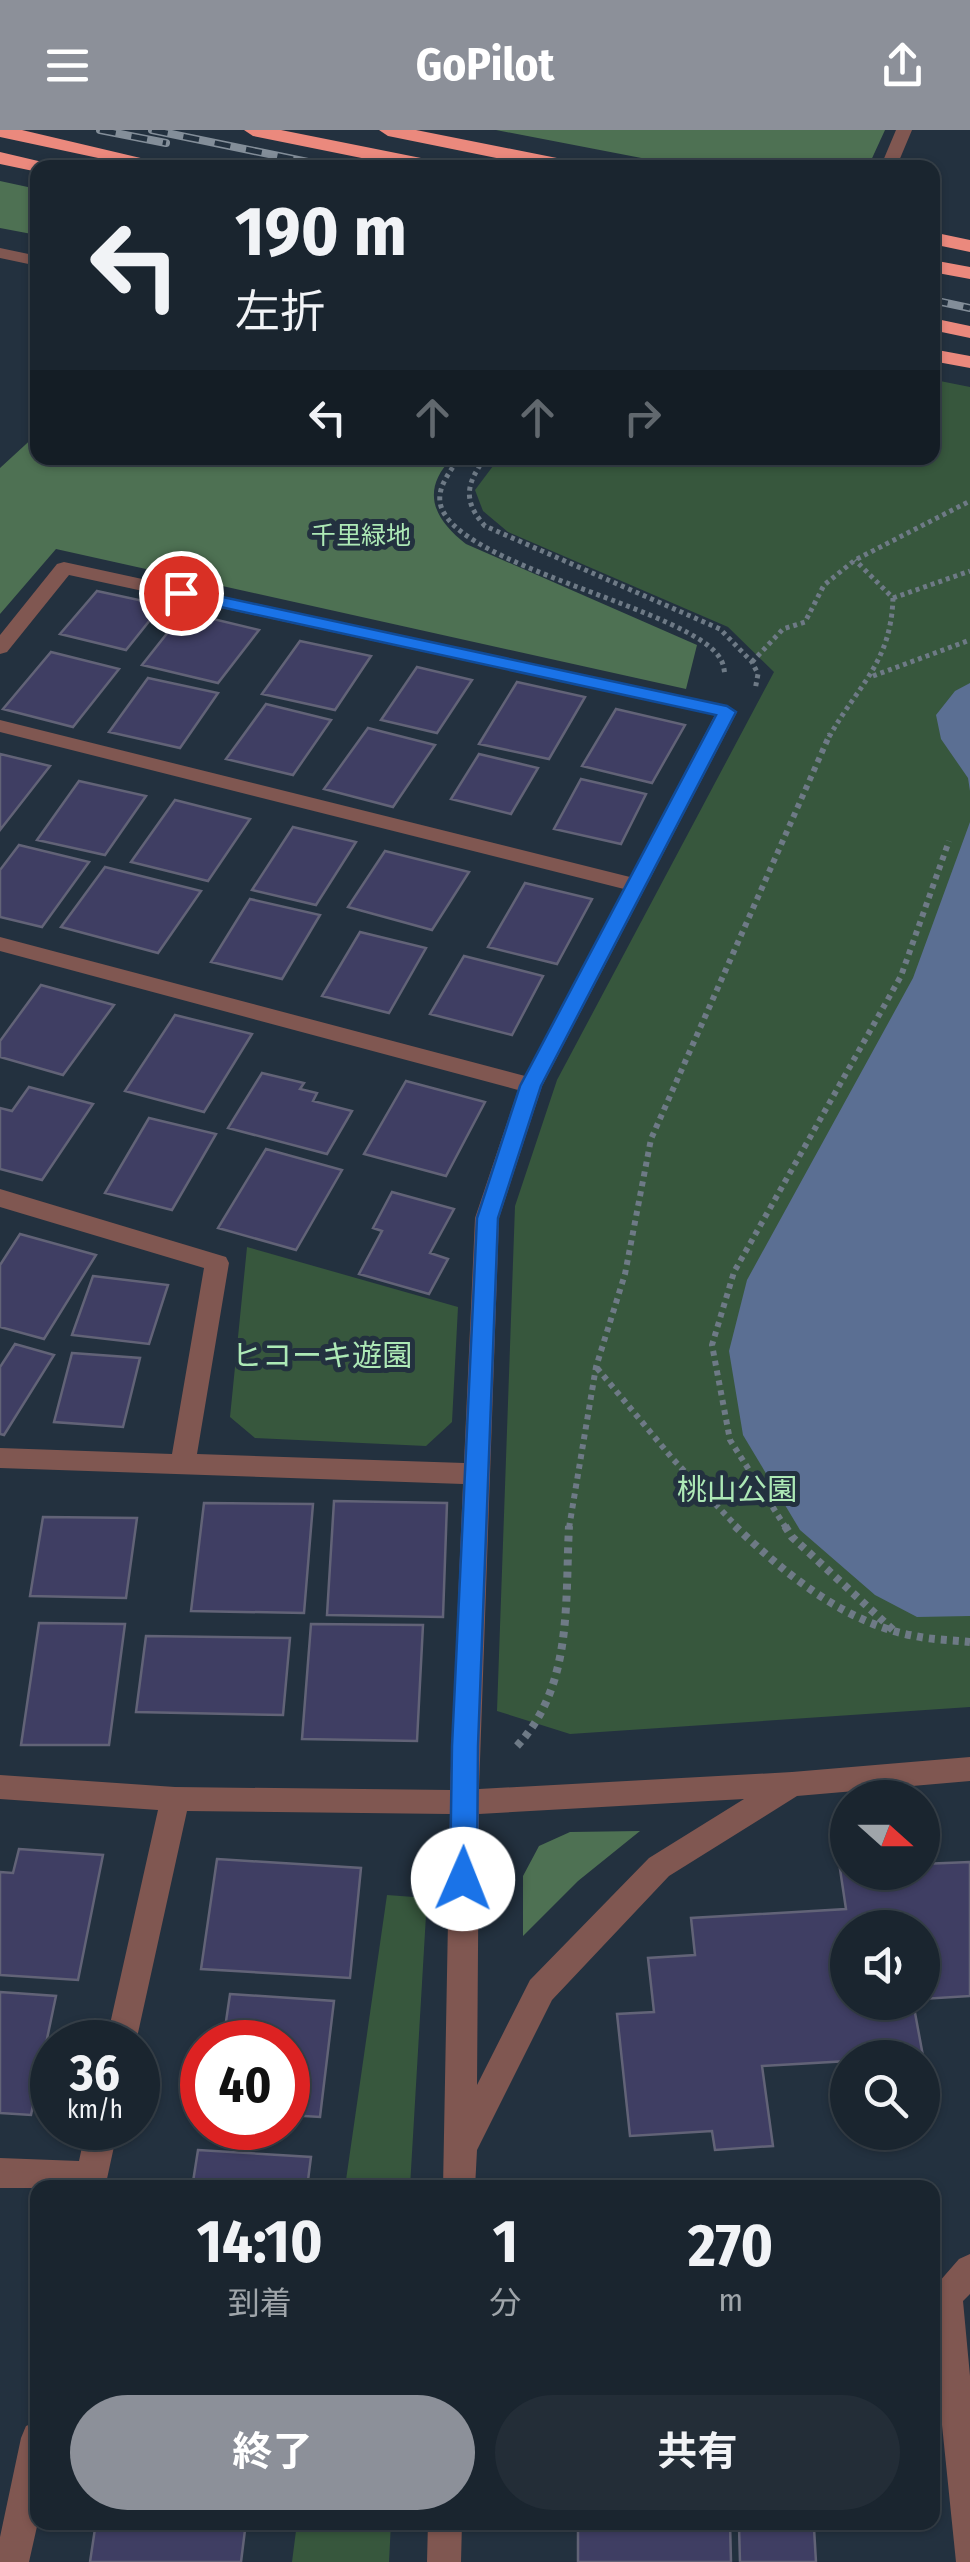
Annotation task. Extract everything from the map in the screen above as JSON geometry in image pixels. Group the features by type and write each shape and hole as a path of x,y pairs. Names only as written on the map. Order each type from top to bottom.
{"highway":[{"path":"253,130 401,160"},
{"path":"388,130 537,160"},
{"path":"0,131 136,160"},
{"path":"0,158 30,165"},
{"path":"940,240 970,246"},
{"path":"940,267 970,273"},
{"path":"940,326 970,332"},
{"path":"940,356 970,362"}],"street":[{"path":"891,160 904,130"},
{"path":"0,253 30,259"},
{"path":"0,648 64,568 729,707 530,1086 488,1218 464,1802 459,2180"},
{"path":"0,726 636,884"},
{"path":"0,944 530,1086"},
{"path":"0,1198 217,1262 183,1462"},
{"path":"0,1458 475,1474"},
{"path":"0,1787 175,1799 464,1802 792,1784 970,1769"},
{"path":"461,2149 540,1990 658,1867 792,1784"},
{"path":"126,2020 175,1799"},
{"path":"90,2180 97,2150"},
{"path":"0,2173 70,2180"},
{"path":"970,2270 946,2296 970,2553"},
{"path":"12,2562 30,2476"},
{"path":"444,2562 445,2530"}],"path":[{"path":"454,465 444,480 440,496 441,509 451,523 488,548 694,636 721,658 725,679 714,695 729,707 748,704 758,674 744,650 708,623 485,526 472,514 466,492 478,465"},
{"path":"752,662 783,629 806,622 824,586 855,560 970,501"},
{"path":"517,1746 540,1720 563,1652 570,1506 596,1368 625,1274 651,1139 796,806 831,732 872,676 892,624 893,598 855,560"},
{"path":"893,598 970,571"},
{"path":"872,676 970,640"},
{"path":"893,1630 792,1537 730,1440 712,1345 734,1272 900,976 949,842"},
{"path":"596,1368 695,1486 781,1569 839,1607 893,1630 925,1639 970,1642"}],"green space":[{"path":"496,130 885,130 871,160 652,160"},
{"path":"0,181 30,187 30,234 0,228"},
{"name":"桃山公園","path":"940,381 970,387 970,1707 570,1734 497,1711 515,1206 557,1080 774,672 728,627 508,532 483,511 475,490 494,465 940,465"},
{"name":"千里緑地","path":"30,440 30,465 446,465 436,482 435,504 455,534 466,544 697,645 686,689 56,549 0,614 0,468"},
{"name":"ヒコーキ遊園","path":"247,1247 458,1307 452,1422 426,1446 255,1438 230,1417"},
{"path":"640,1831 578,1881 523,1936 523,1876 539,1846 570,1832"},
{"path":"387,1895 427,1898 410,2180 346,2180"},
{"path":"296,2530 391,2530 389,2562 292,2562"}],"water":[{"path":"970,683 970,791 968,778 941,739 936,715 955,691"},
{"path":"970,822 970,1616 917,1617 875,1595 800,1530 743,1435 729,1351 747,1280 913,978"}],"building":[{"path":"97,591 162,605 126,650 60,634"},
{"path":"184,612 259,630 218,683 142,665"},
{"path":"300,641 371,656 335,710 262,694"},
{"path":"51,652 119,669 73,727 3,709"},
{"path":"417,667 472,680 437,733 381,720"},
{"path":"148,678 218,693 180,748 109,732"},
{"path":"517,682 585,697 549,759 479,744"},
{"path":"266,704 331,720 293,775 226,759"},
{"path":"616,709 685,725 652,783 582,766"},
{"path":"368,728 435,745 393,807 324,789"},
{"path":"0,754 50,766 0,830"},
{"path":"479,754 538,768 511,814 451,799"},
{"path":"581,779 646,794 621,844 554,829"},
{"path":"79,781 146,796 105,855 37,840"},
{"path":"175,800 250,819 208,881 131,862"},
{"path":"293,827 356,842 316,905 252,890"},
{"path":"19,845 89,862 42,927 0,917 0,870"},
{"path":"385,851 469,872 432,930 348,907"},
{"path":"105,867 201,891 158,953 61,927"},
{"path":"525,883 592,899 557,964 488,947"},
{"path":"250,899 320,915 282,979 211,962"},
{"path":"360,932 426,948 389,1013 322,996"},
{"path":"464,956 543,976 512,1035 430,1014"},
{"path":"41,985 114,1005 63,1075 0,1057 0,1041"},
{"path":"175,1015 252,1034 204,1112 125,1091"},
{"path":"262,1073 304,1083 300,1089 317,1093 313,1101 352,1111 327,1154 228,1128"},
{"path":"406,1081 485,1102 446,1176 364,1154"},
{"path":"29,1087 93,1104 42,1180 0,1169 0,1108 12,1111"},
{"path":"149,1118 216,1134 172,1210 105,1193"},
{"path":"266,1149 342,1170 296,1250 218,1228"},
{"path":"392,1192 454,1209 430,1253 448,1259 429,1294 359,1274 382,1231 373,1228"},
{"path":"20,1234 96,1255 44,1339 0,1327 0,1265"},
{"path":"93,1276 168,1285 149,1344 72,1335"},
{"path":"15,1344 54,1355 4,1435 0,1434 0,1367"},
{"path":"72,1353 140,1358 123,1427 54,1422"},
{"path":"334,1501 447,1503 443,1617 327,1615"},
{"path":"204,1503 313,1504 304,1613 191,1611"},
{"path":"43,1517 137,1518 126,1598 30,1596"},
{"path":"39,1623 125,1624 109,1745 21,1745"},
{"path":"311,1624 423,1625 417,1741 302,1739"},
{"path":"146,1636 290,1638 283,1715 136,1712"},
{"path":"19,1849 103,1855 78,1980 0,1975 0,1872 13,1873"},
{"path":"217,1859 361,1868 350,1978 201,1969"},
{"path":"970,1862 970,1996 940,1998 940,1910 830,1910 830,2020 916,2020 920,2040 830,2040 830,2062 762,2066 773,2146 715,2150 712,2131 630,2136 617,2014 654,2012 648,1958 695,1955 691,1918 846,1909 843,1890 940,1890 940,1863"},
{"path":"0,1992 56,1996 51,2020 30,2020 30,2115 0,2113"},
{"path":"230,1994 334,2001 320,2117 310,2116 310,2020 226,2020"},
{"path":"198,2150 311,2157 308,2180 193,2180"},
{"path":"95,2530 245,2530 241,2562 90,2562"},
{"path":"578,2530 730,2530 731,2562 578,2562"},
{"path":"739,2530 814,2530 816,2562 740,2562"}],"railway":[{"path":"100,130 166,143"},
{"path":"152,130 298,160"},
{"path":"940,302 970,308"}],"route":[{"path":"181,593 727,712 530,1086 488,1218 475,1474 463,1879"}]}
